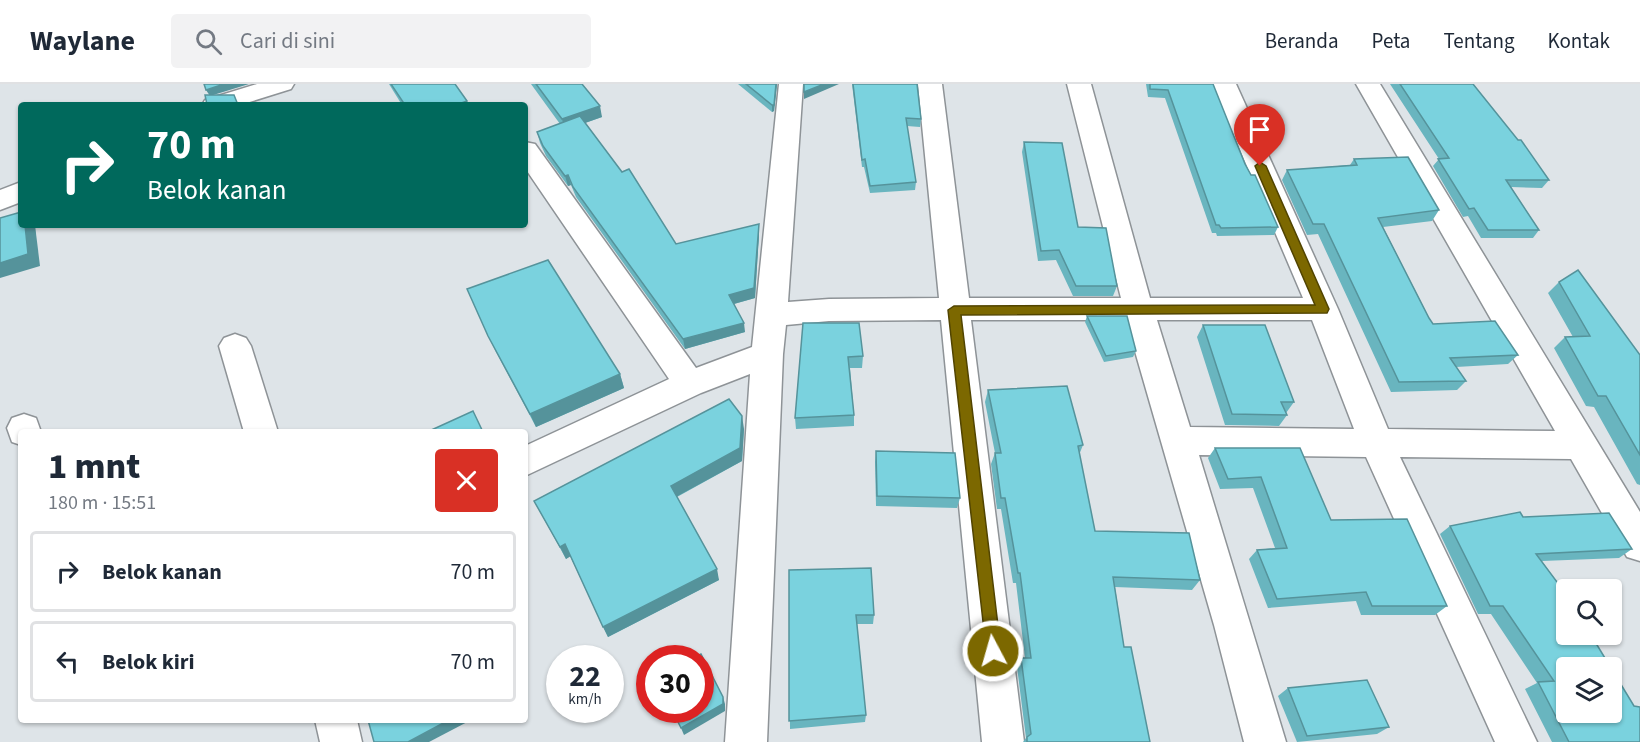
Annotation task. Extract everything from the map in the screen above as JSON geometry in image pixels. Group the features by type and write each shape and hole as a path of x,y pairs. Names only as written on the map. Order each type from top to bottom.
{"street":[{"path":"224,102 282,84"},
{"path":"747,742 766,354 772,315 774,252 787,147 791,84"},
{"path":"930,84 1003,742"},
{"path":"1079,84 1139,311 1179,441 1265,742"},
{"path":"1224,84 1323,309 1376,442 1516,742"},
{"path":"1368,84 1640,545"},
{"path":"528,153 690,384"},
{"path":"0,201 18,192"},
{"path":"772,315 829,310 1323,309"},
{"path":"235,346 260,429"},
{"path":"528,461 690,384 766,354"},
{"path":"1179,441 1581,445"},
{"path":"337,723 341,742"}],"building":[{"path":"204,84 224,84 206,90"},
{"path":"391,84 455,84 467,101 464,102 403,102"},
{"path":"536,84 582,84 600,106 562,119"},
{"path":"746,84 776,84 774,105 772,105"},
{"path":"804,84 824,84 804,92"},
{"path":"853,84 917,84 921,119 906,118 916,182 870,186 865,159 862,160"},
{"path":"1150,84 1213,84 1245,164 1251,175 1255,175 1278,227 1221,228 1216,225 1168,90 1150,89"},
{"path":"1400,84 1473,84 1518,140 1521,140 1549,180 1506,180 1539,230 1488,230 1474,208 1469,209 1438,159 1449,158"},
{"path":"205,95 234,95 237,102 206,102"},
{"path":"580,116 622,172 629,169 676,244 759,224 754,288 729,295 744,323 683,339 573,187 568,175 565,176 543,146 537,132"},
{"path":"1024,142 1062,143 1078,227 1106,228 1117,286 1076,286 1059,250 1041,251"},
{"path":"1408,157 1439,210 1378,218 1429,318 1433,324 1495,321 1518,355 1450,358 1466,381 1399,382 1324,224 1313,224 1287,170 1357,165 1354,159"},
{"path":"18,213 18,228 25,228 28,254 0,263 0,218"},
{"path":"548,260 620,374 530,414 488,336 467,289"},
{"path":"1578,270 1640,355 1640,455 1606,396 1598,396 1565,337 1590,336 1559,282"},
{"path":"1087,316 1127,316 1136,351 1106,356"},
{"path":"803,323 859,323 863,356 848,357 854,415 795,418"},
{"path":"1203,325 1265,325 1294,402 1281,402 1287,415 1232,414"},
{"path":"1067,386 1083,445 1078,446 1095,531 1189,533 1200,580 1113,577 1124,647 1131,647 1150,742 1027,742 1027,737 1031,734 1021,658 1031,658 1020,573 1018,573 1005,498 1001,498 995,453 1001,453 988,390"},
{"path":"729,399 742,416 740,448 671,486 717,569 603,627 565,544 560,547 534,501"},
{"path":"473,411 482,429 434,429"},
{"path":"1215,448 1300,448 1331,520 1407,519 1447,606 1372,606 1366,592 1277,599 1257,550 1287,548 1261,477 1228,479"},
{"path":"876,451 955,453 960,498 877,496"},
{"path":"1520,512 1523,517 1609,513 1632,549 1536,554 1556,581 1556,645 1597,645 1604,657 1556,657 1556,717 1538,682 1554,681 1503,606 1490,606 1450,526"},
{"path":"871,568 874,615 856,615 866,715 789,721 789,570"},
{"path":"714,679 723,697 723,704 714,709"},
{"path":"1367,680 1389,727 1307,736 1288,688"},
{"path":"1622,686 1634,706 1640,707 1640,742 1569,742 1559,723 1622,723"},
{"path":"369,723 443,723 408,742 374,742"},
{"path":"678,723 690,723 681,728"}],"route":[{"path":"993,651 954,310 1323,309 1260,166"}]}
